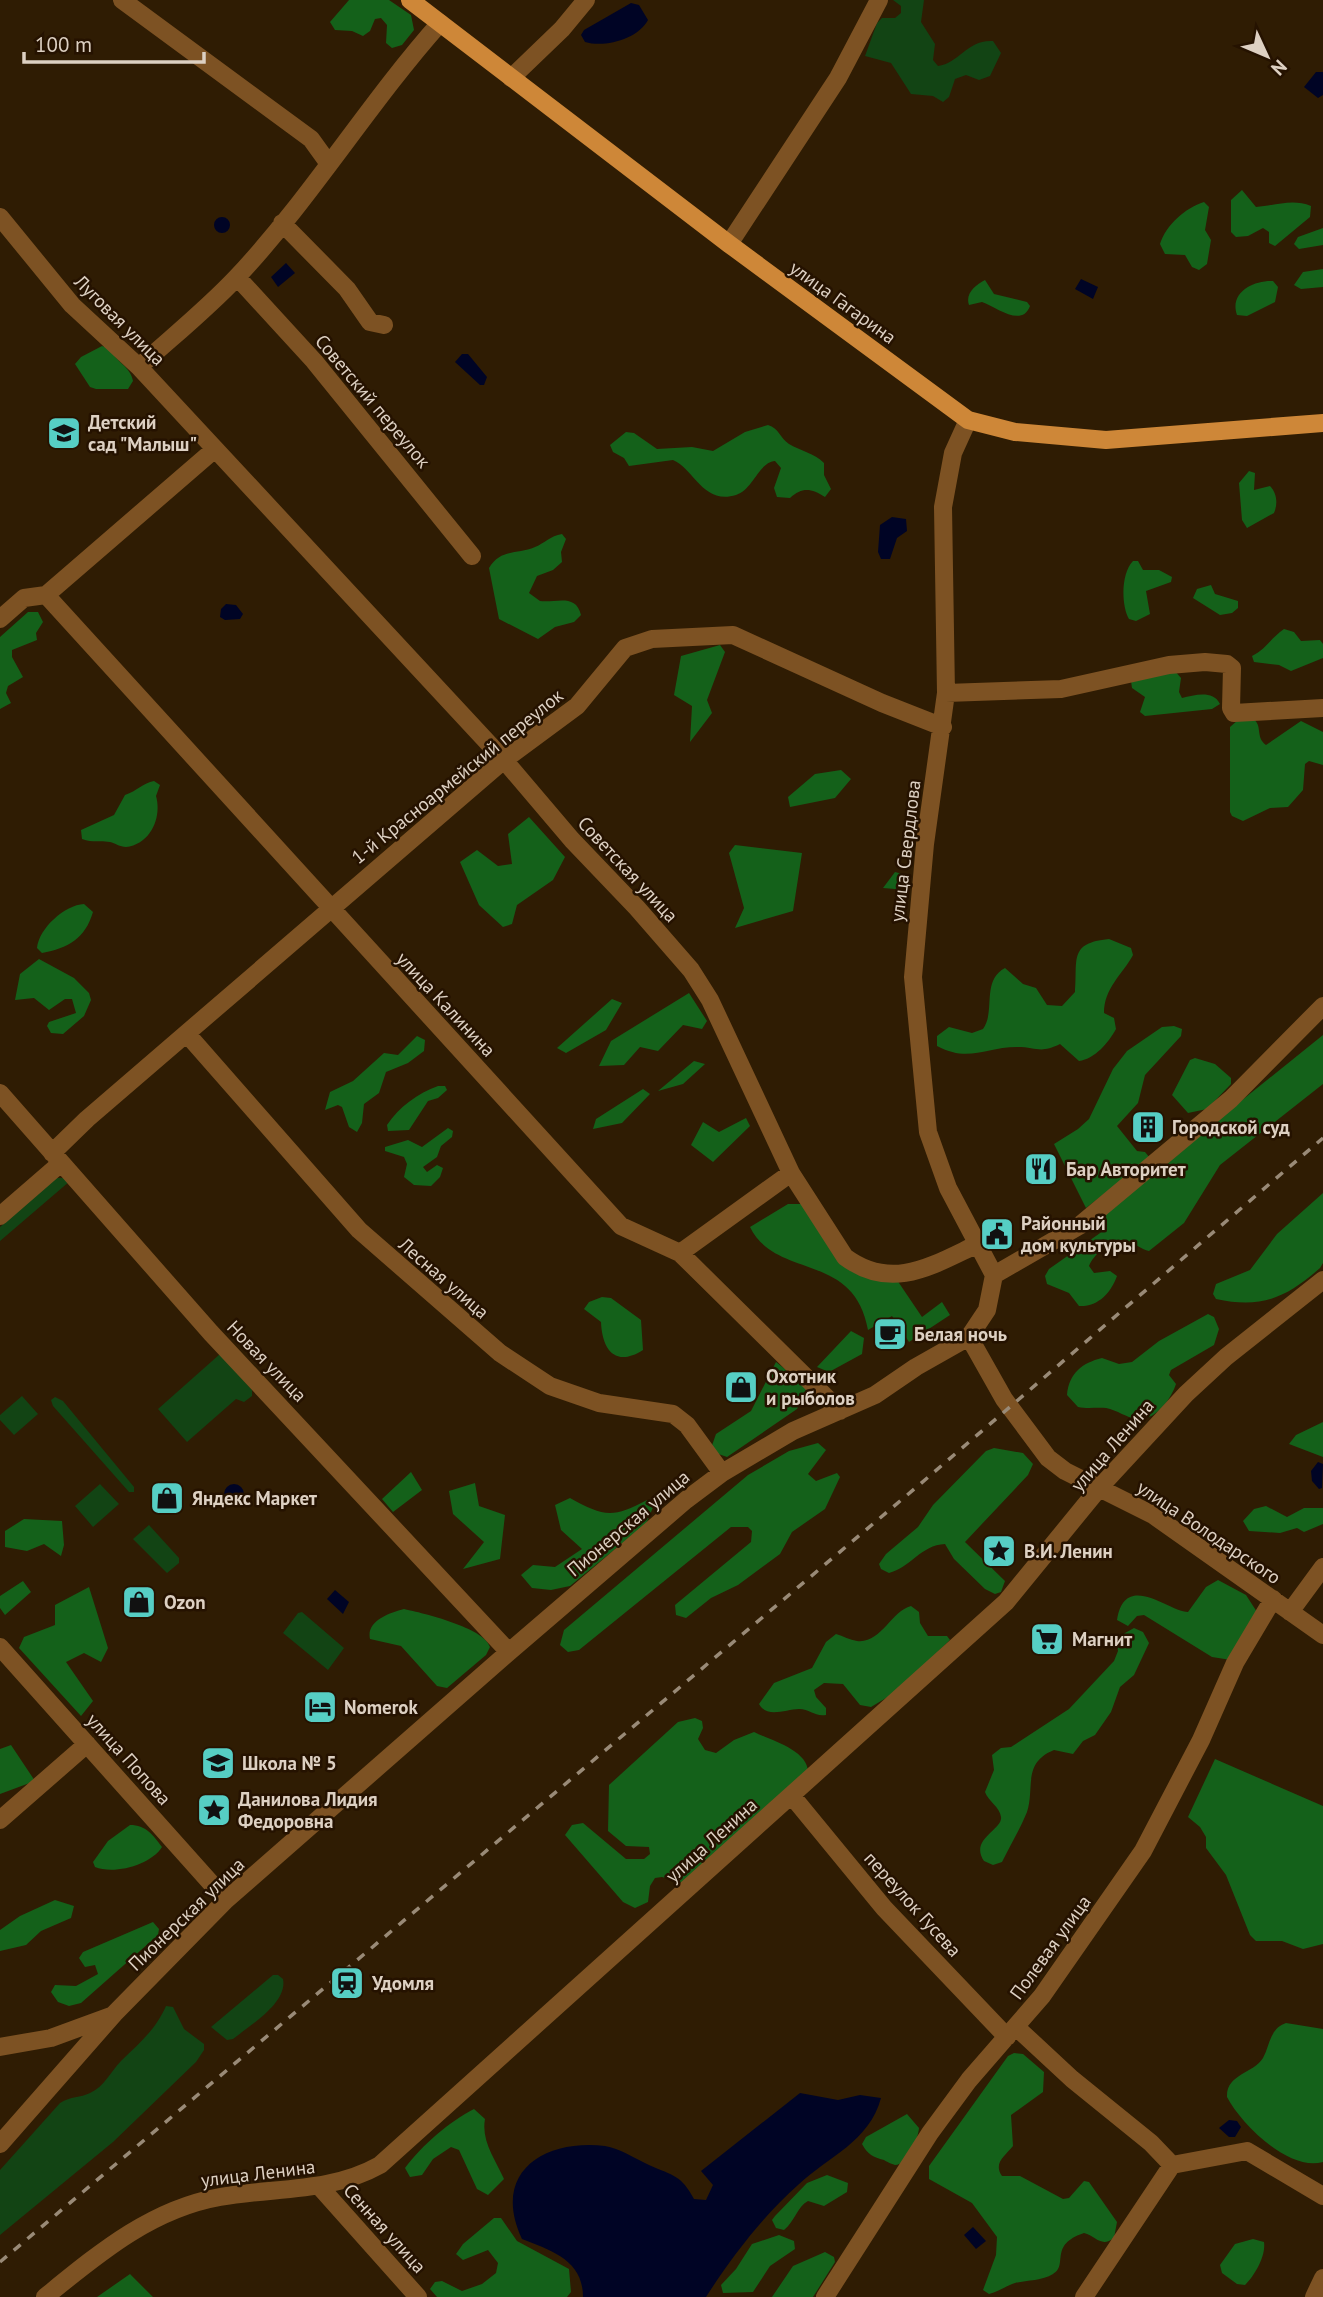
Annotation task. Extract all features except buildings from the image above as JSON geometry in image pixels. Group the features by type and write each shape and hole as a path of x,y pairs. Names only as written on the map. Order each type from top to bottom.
{"main road":[{"name":"улица Гагарина","path":"410,0 729,244 968,421 1015,432 1106,440 1323,423"}],"street":[{"path":"122,0 311,139 329,164"},
{"path":"511,78 562,29 586,0"},
{"path":"729,244 838,78 879,0"},
{"path":"139,367 237,277 329,164 384,88 440,23"},
{"name":"Луговая улица","path":"0,217 72,304 139,367 215,449"},
{"path":"282,223 347,289 370,322 384,325"},
{"name":"Советский переулок","path":"237,277 314,361 472,556"},
{"name":"улица Свердлова","path":"968,421 953,453 943,507 946,692 925,844 913,977 928,1132 948,1188 994,1275"},
{"path":"0,619 24,597 46,595 215,449"},
{"name":"Советская улица","path":"215,449 504,760 572,840 691,970 710,1000 791,1173 845,1257 856,1266 901,1276 916,1273 978,1244"},
{"name":"улица Калинина","path":"46,595 621,1226 680,1253 840,1411"},
{"name":"1-й Красноармейский переулок","path":"0,1216 57,1158 87,1119 504,760 577,706 625,648 642,640 733,635 882,703 943,727"},
{"path":"946,692 1061,689 1169,665 1205,662 1227,664 1232,668 1231,708 1234,713 1323,708"},
{"path":"994,1275 1079,1226 1231,1098 1323,1006"},
{"name":"Лесная улица","path":"187,1034 359,1230 500,1353 550,1386 599,1403 673,1414 687,1425 722,1473"},
{"name":"Новая улица","path":"0,1093 211,1333 509,1652"},
{"path":"680,1253 791,1173"},
{"name":"Пионерская улица","path":"0,2144 114,2014 226,1900 509,1652 686,1500 722,1473 793,1431 875,1395 916,1367 969,1337 987,1310 994,1275"},
{"name":"улица Ленина","path":"46,2297 106,2248 155,2218 188,2204 256,2192 320,2187 356,2178 380,2165 1006,1602 1100,1487 1186,1394 1226,1357 1323,1280"},
{"name":"улица Володарского","path":"969,1337 1002,1396 1048,1458 1065,1471 1153,1514 1323,1635"},
{"path":"1290,1612 1323,1567"},
{"name":"Полевая улица","path":"825,2297 930,2133 969,2080 1012,2032 1074,1953 1143,1851 1201,1741 1235,1663 1273,1600"},
{"name":"улица Попова","path":"0,1647 226,1900"},
{"path":"0,1820 87,1744"},
{"name":"переулок Гусева","path":"792,1796 884,1908 1012,2032 1152,2143 1172,2165"},
{"path":"0,2047 51,2038 114,2014"},
{"path":"1084,2297 1172,2165 1247,2151 1323,2196"},
{"name":"Сенная улица","path":"320,2187 418,2297"},
{"path":"1314,2297 1323,2277"}],"green space":[{"path":"349,0 389,0 411,15 414,30 402,45 392,48 386,43 387,25 381,18 375,19 370,31 363,36 352,31 335,30 330,22"},
{"path":"893,0 924,0 921,22 935,44 933,60 938,66 952,61 970,47 984,41 993,41 1001,53 990,76 979,80 966,75 955,79 949,97 943,102 933,96 911,94 891,63 865,56 877,23 882,18 895,18 901,13 901,6"},
{"path":"1242,190 1256,207 1304,204 1311,206 1310,217 1275,246 1269,243 1269,232 1263,228 1248,236 1236,237 1231,232 1231,200"},
{"path":"1204,202 1209,207 1205,230 1211,240 1207,264 1199,270 1192,267 1185,255 1165,254 1160,244 1177,218"},
{"path":"1323,228 1323,245 1299,249 1294,244 1298,237"},
{"path":"1323,269 1323,287 1301,289 1294,285 1303,272"},
{"path":"985,280 994,294 1027,302 1030,306 1026,312 1015,316 982,302 969,305 968,297 972,290"},
{"path":"1273,281 1278,287 1275,302 1247,316 1237,315 1237,300 1245,289 1258,283"},
{"path":"102,346 110,349 132,376 133,381 128,389 90,387 75,364 81,357"},
{"path":"768,425 775,428 789,444 812,454 824,463 824,475 831,489 825,497 807,490 790,498 777,497 774,488 781,468 775,461 765,466 742,492 725,497 715,495 673,460 629,466 624,458 613,452 610,445 626,432 634,433 657,449 692,447 713,451 745,432"},
{"path":"1249,471 1255,473 1254,490 1270,486 1276,502 1274,513 1247,528 1242,520 1239,483"},
{"path":"562,534 566,539 561,552 562,562 553,570 537,576 529,593 540,601 570,601 581,615 574,622 555,627 538,639 499,619 489,568 499,557 539,545"},
{"path":"1133,561 1138,561 1143,570 1159,570 1172,577 1171,582 1146,591 1150,614 1136,621 1129,619 1124,598 1124,581"},
{"path":"1211,585 1215,594 1238,601 1238,608 1232,613 1220,615 1193,598 1197,589"},
{"path":"28,612 38,612 43,622 36,633 37,640 12,650 12,657 23,677 8,686 6,693 11,703 0,709 0,637"},
{"path":"1284,629 1294,632 1301,641 1320,640 1323,644 1323,658 1291,671 1279,665 1254,662 1252,656"},
{"path":"720,645 725,652 707,700 712,713 690,742 692,706 674,695 681,656"},
{"path":"1174,670 1181,678 1179,692 1182,698 1208,695 1220,704 1212,709 1145,716 1140,712 1145,697 1132,688 1131,681"},
{"path":"1253,719 1258,724 1261,738 1266,745 1301,721 1323,732 1323,765 1309,761 1305,764 1303,790 1288,807 1270,808 1243,821 1232,816 1230,812 1230,727 1238,720"},
{"path":"841,770 851,779 835,798 790,807 788,797 815,774"},
{"path":"154,781 160,785 156,796 156,821 142,841 126,847 82,839 81,830 114,815 125,795"},
{"path":"529,817 565,857 553,880 517,905 512,924 503,927 479,905 460,862 477,850 498,866 512,864 508,834"},
{"path":"735,845 802,853 793,911 735,928 744,908 729,853"},
{"path":"895,872 910,876 907,890 883,888"},
{"path":"84,904 93,912 80,936 67,945 42,953 37,948 39,940 54,919 69,908"},
{"path":"1109,939 1131,948 1133,955 1110,989 1105,1004 1104,1013 1114,1018 1116,1029 1091,1057 1079,1061 1060,1044 1043,1049 1006,1048 968,1054 937,1046 937,1036 949,1027 972,1033 983,1029 989,1014 993,980 1005,968 1023,984 1036,988 1047,1005 1062,1006 1075,992 1076,962 1081,949 1087,944"},
{"path":"39,959 74,978 89,993 91,1000 84,1016 63,1034 51,1033 47,1026 49,1022 76,1013 72,999 65,999 49,1010 34,998 15,1000 20,974"},
{"path":"689,993 707,1021 702,1029 683,1025 658,1051 640,1047 624,1065 599,1066 611,1041"},
{"path":"612,999 622,1003 606,1030 566,1053 557,1048"},
{"path":"1174,1026 1182,1029 1181,1036 1145,1075 1138,1103 1117,1126 1137,1151 1145,1152 1150,1158 1086,1208 1054,1144 1089,1119 1113,1069 1127,1051 1162,1027"},
{"path":"1323,1035 1323,1084 1220,1165 1184,1223 1149,1251 1123,1240 1111,1243 1095,1256 1089,1266 1094,1273 1110,1271 1117,1276 1103,1298 1086,1306 1079,1306 1069,1293 1047,1284 1045,1276 1049,1269 1103,1231 1104,1214 1117,1201"},
{"path":"417,1036 425,1040 424,1051 408,1063 386,1072 379,1093 364,1104 362,1123 357,1132 349,1127 342,1107 338,1105 325,1110 330,1092 353,1081 384,1053 398,1055"},
{"path":"1195,1058 1215,1064 1231,1078 1231,1084 1207,1109 1188,1113 1172,1095 1190,1060"},
{"path":"694,1061 705,1064 683,1084 658,1091"},
{"path":"438,1086 445,1086 447,1090 438,1098 428,1101 409,1130 388,1131 387,1125 403,1107"},
{"path":"643,1089 650,1094 622,1123 593,1129 596,1119"},
{"path":"746,1118 750,1126 713,1162 691,1145 703,1122 719,1132"},
{"path":"448,1128 453,1131 452,1137 441,1146 437,1157 423,1167 427,1172 437,1165 443,1168 440,1177 431,1186 414,1185 404,1177 407,1164 404,1157 385,1151 385,1147 408,1140 422,1147"},
{"path":"56,1178 68,1178 70,1181 0,1241 0,1227"},
{"path":"1323,1193 1323,1263 1320,1268 1296,1287 1272,1298 1246,1303 1216,1299 1213,1294 1216,1284 1250,1270 1277,1234"},
{"path":"788,1204 802,1204 845,1266 897,1280 922,1317 942,1302 950,1315 909,1342 892,1316 868,1330 860,1305 847,1288 831,1277 777,1254 762,1243 750,1227"},
{"path":"602,1297 611,1298 641,1320 643,1350 625,1357 612,1353 607,1347 601,1322 584,1309 589,1302"},
{"path":"1208,1314 1214,1317 1219,1329 1214,1345 1171,1370 1169,1375 1176,1384 1174,1390 1156,1413 1144,1419 1137,1419 1106,1408 1078,1407 1067,1395 1070,1381 1078,1370 1088,1363 1102,1358 1119,1364 1132,1362 1159,1341"},
{"path":"851,1331 864,1338 862,1354 829,1372 817,1367"},
{"path":"220,1354 252,1390 252,1396 244,1402 236,1399 187,1442 158,1409"},
{"path":"776,1362 809,1388 797,1409 727,1457 710,1451 716,1434 751,1411"},
{"path":"22,1396 38,1414 14,1435 0,1420 0,1415"},
{"path":"55,1397 63,1401 134,1487 134,1492 129,1492 53,1406 51,1400"},
{"path":"1323,1422 1323,1457 1289,1444 1296,1435"},
{"path":"818,1443 826,1450 808,1474 816,1481 837,1473 840,1477 825,1509 792,1532 780,1554 738,1585 711,1598 686,1618 676,1615 675,1605 751,1542 752,1531 748,1527 731,1527 579,1650 568,1652 560,1645 564,1630 748,1475 789,1451"},
{"path":"994,1448 1023,1453 1033,1464 1028,1475 965,1542 1005,1581 1001,1592 995,1594 985,1589 954,1559 945,1544 929,1548 889,1573 881,1569 879,1564 886,1554 918,1527 933,1505 986,1451"},
{"path":"411,1472 422,1490 393,1512 382,1499"},
{"path":"475,1483 479,1506 505,1515 500,1559 463,1569 484,1542 453,1514 449,1491"},
{"path":"100,1484 119,1504 93,1527 75,1506"},
{"path":"570,1498 591,1509 608,1513 625,1510 647,1500 654,1505 646,1524 570,1586 551,1590 532,1588 521,1575 533,1565 555,1567 582,1549 561,1530 555,1505"},
{"path":"1266,1506 1287,1517 1304,1508 1323,1508 1323,1524 1304,1532 1297,1528 1280,1533 1249,1531 1243,1521 1254,1509"},
{"path":"24,1519 62,1521 64,1545 61,1556 44,1544 27,1551 5,1547 5,1531"},
{"path":"149,1525 179,1558 179,1563 167,1573 133,1539"},
{"path":"1218,1580 1246,1595 1257,1612 1231,1660 1212,1657 1144,1615 1137,1616 1128,1626 1117,1620 1122,1605 1129,1598 1138,1595 1188,1612 1206,1587"},
{"path":"23,1581 31,1592 5,1615 0,1608 0,1596"},
{"path":"89,1587 108,1648 101,1662 84,1653 66,1662 93,1701 81,1716 19,1648 24,1637 55,1625 55,1605"},
{"path":"911,1606 919,1612 920,1623 928,1636 947,1636 950,1640 896,1692 871,1707 860,1705 843,1684 824,1683 814,1690 816,1697 826,1708 826,1715 799,1709 772,1712 762,1709 759,1704 774,1683 812,1668 826,1642 836,1634 865,1641 873,1638 898,1614"},
{"path":"404,1609 452,1622 477,1634 486,1640 490,1647 486,1655 447,1688 437,1686 401,1646 370,1639 375,1623"},
{"path":"302,1612 344,1648 328,1670 283,1633 298,1613"},
{"path":"1134,1628 1143,1632 1149,1643 1134,1675 1120,1687 1111,1712 1095,1735 1083,1741 1073,1754 1054,1750 1037,1762 1027,1812 1002,1862 993,1865 984,1861 981,1853 983,1841 1000,1822 1001,1817 985,1792 994,1770 992,1755 1001,1748 1011,1747 1069,1709 1114,1661 1118,1651 1116,1638"},
{"path":"695,1718 702,1721 703,1728 698,1739 705,1750 716,1753 734,1740 754,1732 795,1752 806,1764 808,1772 682,1883 662,1877 655,1878 650,1886 648,1902 635,1908 623,1902 565,1835 572,1825 583,1823 626,1859 644,1859 650,1854 649,1847 626,1846 608,1831 609,1785 678,1722"},
{"path":"11,1745 35,1781 0,1794 0,1749"},
{"path":"1215,1759 1323,1806 1323,1944 1303,1949 1282,1941 1256,1941 1250,1935 1226,1875 1206,1848 1206,1837 1200,1827 1188,1817"},
{"path":"130,1825 145,1829 162,1847 150,1859 132,1867 112,1870 95,1867 93,1862 108,1841"},
{"path":"55,1900 74,1906 71,1918 41,1931 26,1945 0,1951 0,1930 20,1916"},
{"path":"153,1922 159,1929 158,1935 81,2003 69,2006 58,2002 51,1992 55,1985 76,1986 98,1974 95,1965 85,1967 79,1958 83,1952"},
{"path":"273,1975 283,1979 280,1997 257,2021 233,2039 227,2040 211,2027"},
{"path":"166,2006 173,2007 184,2029 204,2044 204,2050 196,2062 113,2142 0,2235 0,2170 60,2103 86,2095 99,2087 152,2030"},
{"path":"1286,2023 1323,2029 1323,2162 1296,2160 1281,2153 1243,2120 1227,2097 1231,2083 1259,2063 1276,2029"},
{"path":"1014,2053 1023,2054 1044,2072 1043,2092 1011,2115 1013,2146 999,2163 1002,2176 1020,2176 1063,2199 1069,2198 1084,2181 1089,2182 1117,2222 1114,2238 1109,2241 1102,2242 1084,2233 1066,2243 1060,2265 1053,2274 1015,2283 989,2294 983,2290 996,2255 997,2237 972,2203 929,2179 929,2166 1008,2056"},
{"path":"474,2109 485,2119 487,2142 504,2179 488,2195 477,2189 459,2150 451,2147 433,2159 422,2175 410,2177 405,2168 419,2151 446,2127"},
{"path":"907,2114 919,2128 914,2145 904,2161 895,2165 869,2153 862,2144 866,2137"},
{"path":"827,2175 848,2183 847,2192 824,2206 808,2201 784,2230 776,2228 772,2220 775,2216 807,2183"},
{"path":"494,2218 501,2218 517,2241 569,2269 571,2292 567,2297 437,2297 430,2289 435,2282 442,2281 462,2291 482,2284 496,2273 498,2263 488,2250 463,2260 456,2254 463,2244"},
{"path":"779,2235 794,2241 795,2249 770,2266 753,2292 723,2293 721,2285 736,2269 752,2244"},
{"path":"1253,2239 1264,2242 1262,2259 1245,2285 1237,2284 1222,2273 1220,2265 1235,2244"},
{"path":"825,2252 834,2257 835,2262 813,2297 772,2297 793,2266"},
{"path":"130,2274 153,2297 97,2297"}],"water":[{"path":"631,3 639,5 648,20 643,27 629,37 611,43 585,42 581,35 584,30"},
{"path":"1316,72 1323,72 1323,95 1318,98 1304,87"},
{"path":"222,217 228,219 228,231 222,233 216,231 214,225 216,219"},
{"path":"286,263 295,273 278,287 271,277"},
{"path":"1081,279 1098,287 1093,299 1075,289"},
{"path":"462,354 468,354 487,377 484,385 480,385 455,362"},
{"path":"892,517 906,519 907,531 897,538 890,559 881,559 878,552 880,525"},
{"path":"226,604 236,605 243,614 240,619 225,620 220,617 221,609"},
{"path":"1318,1462 1323,1464 1322,1488 1319,1489 1312,1481 1311,1471"},
{"path":"234,1484 241,1487 244,1494 241,1501 234,1504 227,1501 224,1494 227,1487"},
{"path":"335,1590 349,1602 343,1614 327,1599"},
{"path":"800,2093 838,2100 860,2095 881,2098 875,2113 858,2137 772,2210 706,2297 583,2297 582,2284 572,2266 554,2253 522,2239 514,2216 513,2196 518,2179 529,2165 543,2155 582,2145 610,2147 676,2177 694,2199 706,2200 713,2185 701,2171"},
{"path":"1229,2120 1237,2121 1241,2127 1235,2137 1229,2137 1219,2128"},
{"path":"973,2227 986,2241 976,2249 964,2235"}],"railway":[{"path":"0,2262 919,1485 1323,1138"}],"place":[{"name":"Детский сад \"Малыш\"","path":"64,433"},
{"name":"Городской суд","path":"1148,1127"},
{"name":"Бар Авторитет","path":"1041,1169"},
{"name":"Районный дом культуры","path":"997,1234"},
{"name":"Белая ночь","path":"890,1334"},
{"name":"Охотник и рыболов","path":"741,1387"},
{"name":"Яндекс Маркет","path":"167,1498"},
{"name":"В.И. Ленин","path":"999,1551"},
{"name":"Ozon","path":"139,1602"},
{"name":"Магнит","path":"1047,1639"},
{"name":"Nomerok","path":"320,1707"},
{"name":"Школа № 5","path":"218,1763"},
{"name":"Данилова Лидия Федоровна","path":"214,1810"},
{"name":"Удомля","path":"347,1983"}]}
